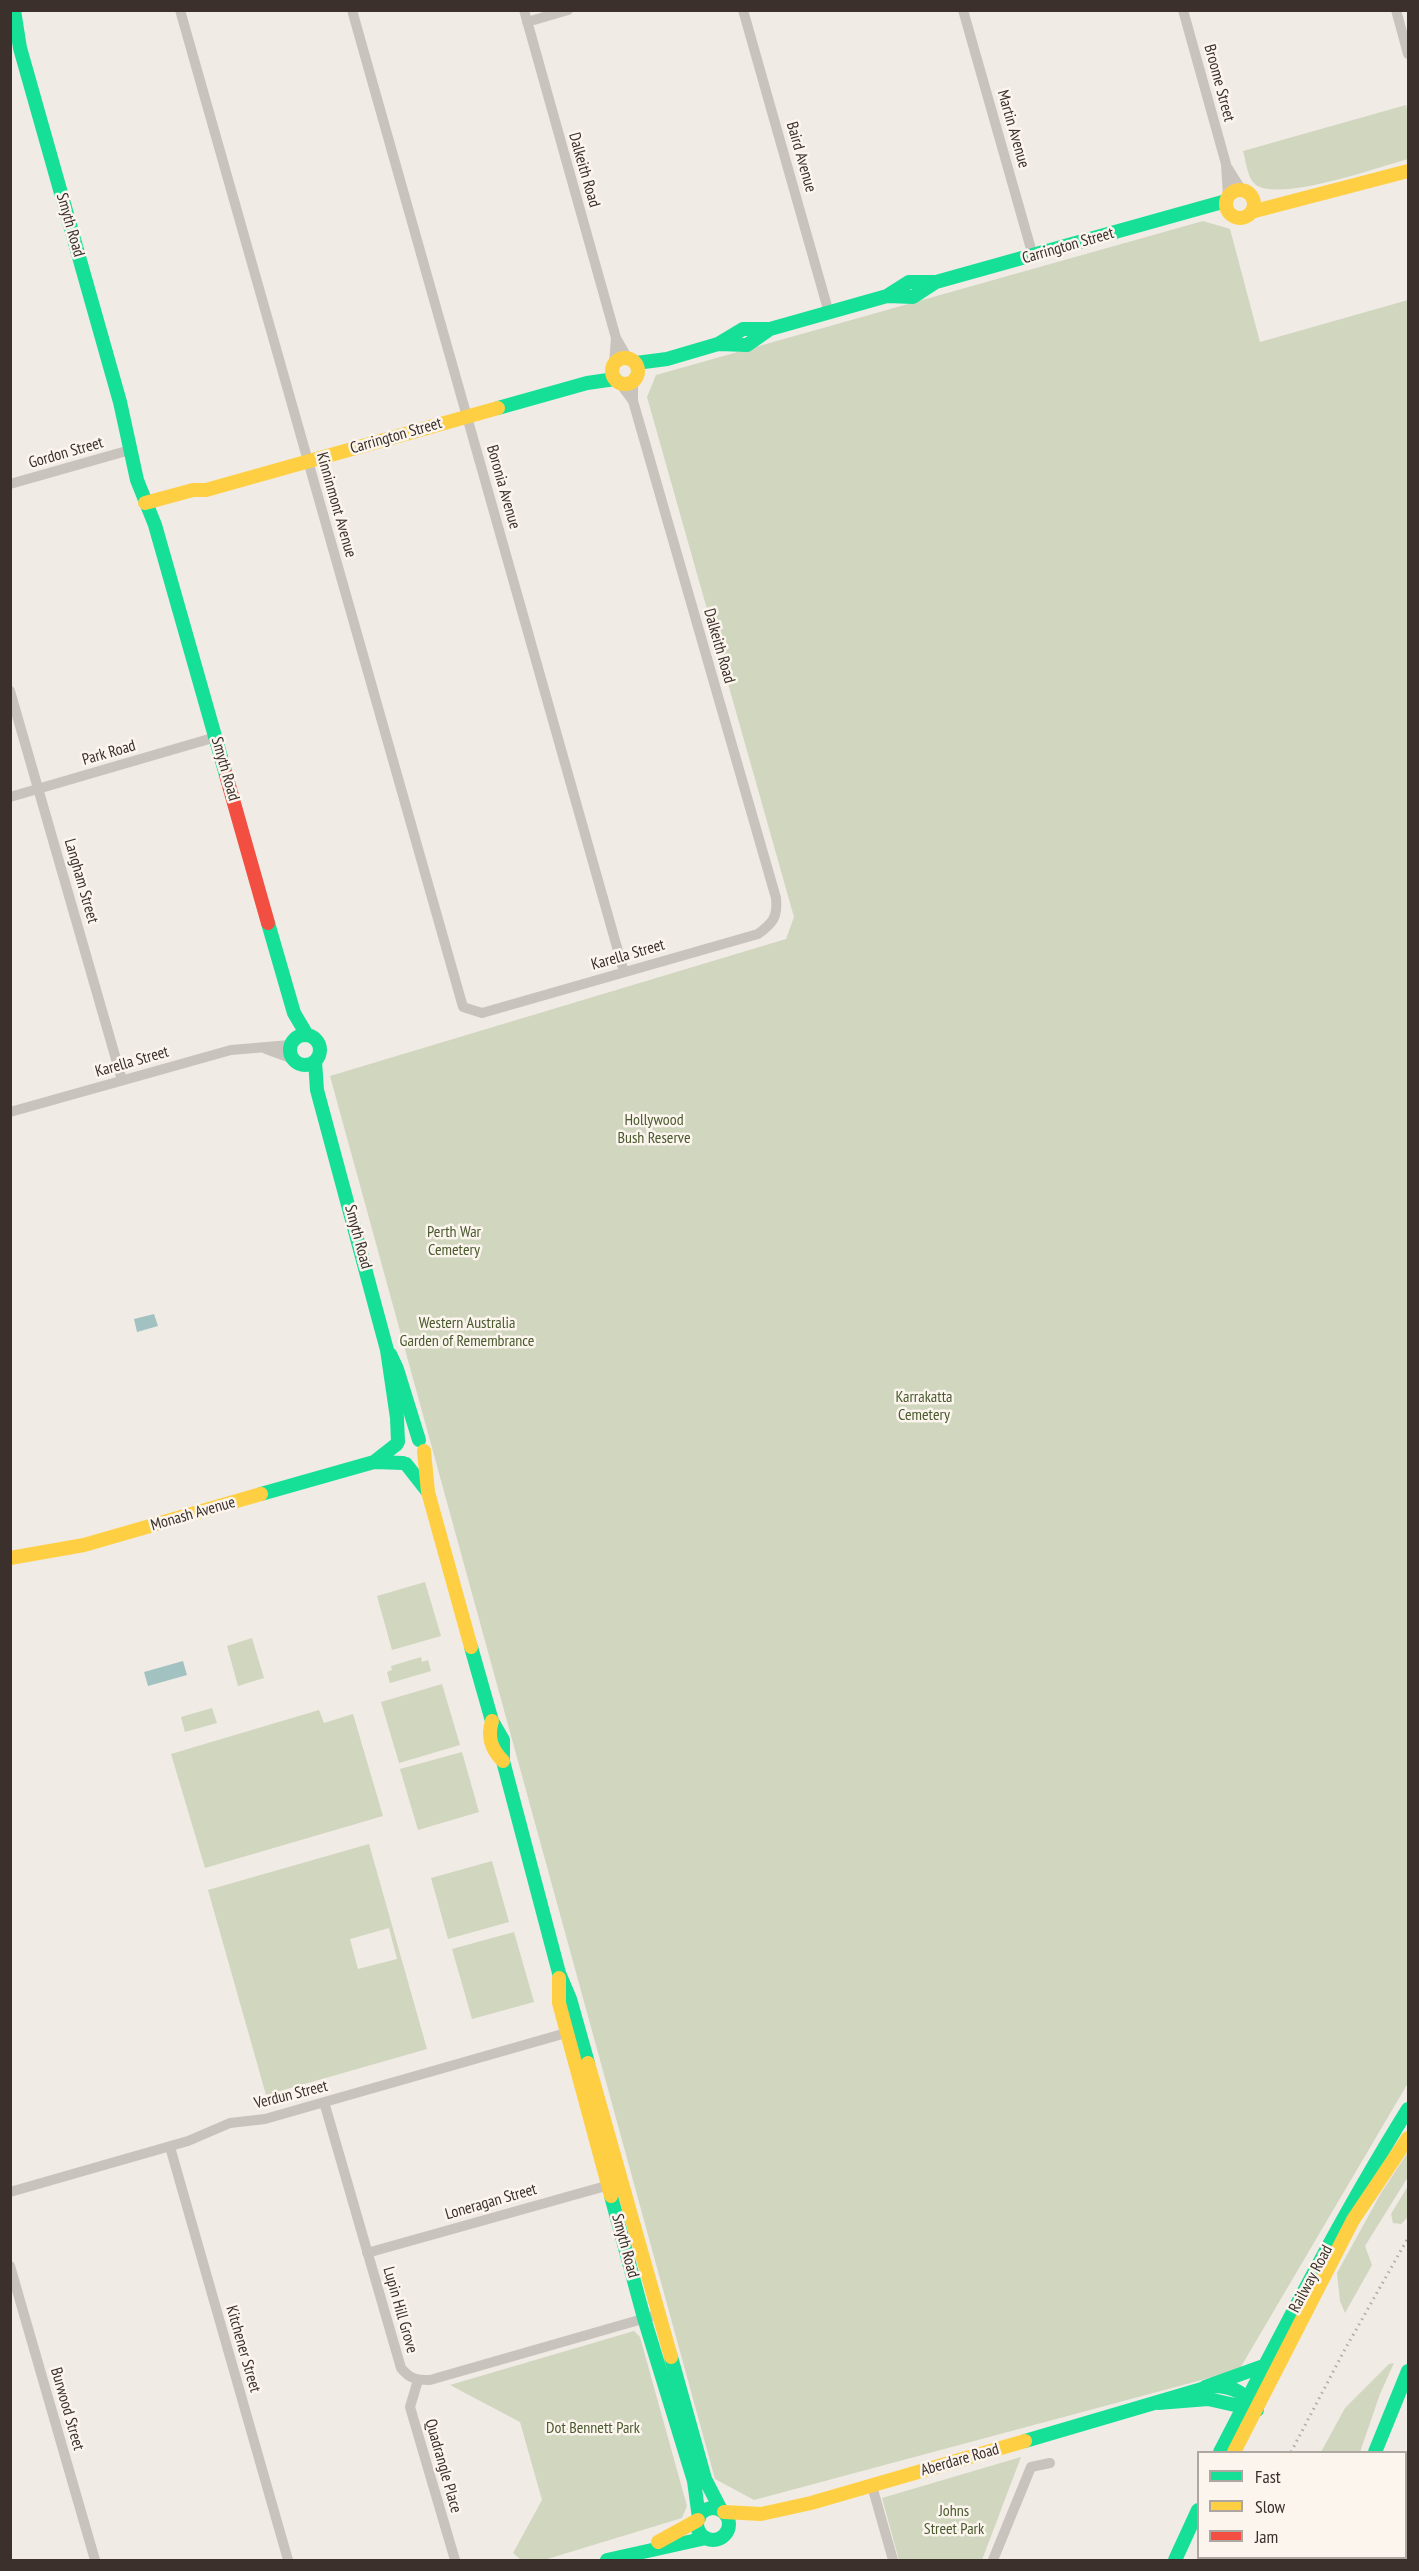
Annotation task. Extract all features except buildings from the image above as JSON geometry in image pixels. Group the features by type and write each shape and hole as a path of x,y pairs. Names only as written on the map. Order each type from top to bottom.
{"main road":[{"name":"Smyth Road","path":"14,10 20,48 120,402 130,450 150,506"},
{"name":"Smyth Road","path":"10,30 20,48"},
{"path":"1227,202 1237,218 1244,218 1248,200 1288,202 1323,195 1408,171"},
{"name":"Carrington Street","path":"150,506 194,498 206,490 718,344 747,345 770,330 887,296 913,297 936,282 1227,202 1234,192 1248,200"},
{"name":"Smyth Road","path":"120,402 130,428 154,525 294,1013 298,1054 317,1090 387,1350 388,1372 399,1415 398,1443"},
{"name":"Smyth Road","path":"294,1013 307,1035 315,1039 319,1046 319,1054 298,1054"},
{"path":"298,1054 299,1036 307,1035"},
{"name":"Smyth Road","path":"387,1350 398,1369 421,1445 428,1492 492,1721 503,1740 502,1761 559,1973 570,1999 573,2031 608,2185 644,2318 694,2481 698,2519"},
{"path":"408,1437 421,1445 418,1462 404,1464 397,1457 398,1443 408,1437"},
{"name":"Monash Avenue","path":"374,1462 398,1443"},
{"name":"Monash Avenue","path":"10,1558 84,1545 374,1462 404,1464"},
{"name":"Smyth Road","path":"404,1464 428,1492"},
{"name":"Smyth Road","path":"573,2031 622,2181 705,2479 722,2511"},
{"name":"Railway Road","path":"1221,2451 1367,2175 1408,2109"},
{"name":"Railway Road","path":"1235,2451 1353,2220 1408,2138"},
{"path":"1205,2387 1266,2366"},
{"path":"1375,2451 1408,2371"},
{"name":"Aberdare Road","path":"727,2532 761,2514 872,2486 1158,2403 1205,2387 1237,2388 1250,2396"},
{"path":"1250,2396 1257,2410"},
{"path":"1386,2451 1408,2397"},
{"name":"Aberdare Road","path":"1158,2403 1209,2400 1242,2410 1257,2410"},
{"path":"607,2560 706,2538 720,2538 727,2532 729,2524 722,2511 711,2509 698,2519 640,2551"},
{"name":"Aberdare Road","path":"722,2511 761,2514"},
{"path":"1175,2560 1197,2512"},
{"path":"698,2519 700,2532 706,2538"}],"street":[{"name":"Kinninmont Avenue","path":"180,10 463,1008"},
{"name":"Boronia Avenue","path":"352,10 624,972"},
{"name":"Dalkeith Road","path":"524,10 633,401 776,898"},
{"path":"527,22 568,10"},
{"name":"Baird Avenue","path":"743,10 829,313"},
{"name":"Martin Avenue","path":"963,10 1033,256"},
{"name":"Broome Street","path":"1183,10 1226,164 1227,202"},
{"path":"1396,10 1408,54"},
{"name":"Broome Street","path":"1226,164 1248,200"},
{"name":"Gordon Street","path":"10,484 130,450"},
{"name":"Langham Street","path":"10,691 122,1080"},
{"name":"Park Road","path":"10,797 216,737"},
{"name":"Karella Street","path":"463,1008 482,1013 758,934 772,924 777,912 776,898"},
{"name":"Karella Street","path":"10,1112 231,1050 263,1047 298,1054"},
{"name":"Verdun Street","path":"10,2192 170,2147 198,2138 231,2123 265,2119 573,2031"},
{"name":"Lupin Hill Grove","path":"324,2102 401,2368 408,2376 418,2380"},
{"name":"Kitchener Street","path":"170,2147 288,2560"},
{"name":"Loneragan Street","path":"367,2253 622,2181"},
{"name":"Burwood Street","path":"10,2266 95,2560"},
{"path":"418,2380 430,2379 660,2314"},
{"name":"Quadrangle Place","path":"418,2380 410,2407 455,2560"},
{"path":"993,2560 1030,2467 1050,2463"},
{"path":"872,2486 893,2560"}],"green space":[{"path":"1406,105 1408,159 1330,181 1286,189 1269,189 1256,185 1247,169 1243,151"},
{"name":"Karrakatta Cemetery","path":"1203,221 1230,229 1260,342 1408,300 1408,2083 1239,2370 754,2500 715,2479 330,1076 786,939 794,917 647,397 656,375"},
{"path":"425,1582 441,1636 392,1650 377,1596"},
{"path":"252,1638 264,1678 238,1686 227,1646"},
{"path":"421,1657 422,1662 428,1660 431,1671 390,1683 387,1672 392,1670 391,1666"},
{"path":"442,1684 460,1745 399,1763 381,1702"},
{"path":"212,1708 217,1723 185,1732 181,1717"},
{"path":"319,1710 324,1723 353,1714 383,1816 205,1868 171,1754"},
{"path":"462,1752 479,1812 418,1830 400,1769"},
{"path":"369,1844 427,2049 266,2095 208,1890","holes":["389,1928 397,1959 358,1969 350,1939"]},
{"path":"492,1861 509,1922 448,1939 431,1878"},
{"path":"514,1932 534,2002 472,2019 452,1949"},
{"path":"1408,2152 1408,2177 1365,2246 1372,2265 1345,2313 1340,2301 1337,2273 1381,2193"},
{"path":"1408,2186 1408,2217 1401,2224 1393,2223 1391,2214"},
{"name":"Dot Bennett Park","path":"634,2331 640,2337 687,2506 682,2518 544,2560 521,2560 513,2553 542,2500 520,2422 450,2385"},
{"path":"1394,2363 1380,2394 1360,2451 1322,2451 1345,2408 1389,2364"},
{"name":"Johns Street Park","path":"1021,2457 982,2560 899,2560 882,2498"}],"water":[{"path":"154,1314 158,1326 137,1332 134,1319"},
{"path":"183,1661 187,1675 148,1686 144,1672"}],"railway":[{"path":"1292,2451 1344,2351 1408,2238"}],"traffic: fast":[{"path":"14,10 20,48 120,402 137,480 155,525 226,775"},
{"path":"636,363 667,359 718,344 743,329 770,329 887,296 913,297 936,282 1226,201"},
{"path":"887,296 909,282 936,282"},
{"path":"718,344 747,345 770,329"},
{"path":"498,408 587,383 615,379"},
{"path":"268,923 294,1013 307,1035"},
{"path":"305,1035 316,1039 320,1050 316,1061 305,1065 294,1061 290,1050 294,1039 305,1035"},
{"path":"315,1061 317,1090 387,1350 397,1418 398,1442"},
{"path":"390,1354 397,1369 419,1440"},
{"path":"374,1462 397,1444"},
{"path":"261,1494 374,1462 403,1463"},
{"path":"406,1464 428,1492"},
{"path":"471,1647 492,1721 503,1740 503,1761 559,1973 570,1999 588,2063"},
{"path":"1221,2451 1334,2236 1408,2109"},
{"path":"611,2196 644,2318 694,2481 699,2518"},
{"path":"671,2357 705,2479 721,2510"},
{"path":"1205,2387 1266,2365"},
{"path":"1375,2451 1408,2371"},
{"path":"1025,2441 1212,2386 1233,2389 1248,2399 1257,2410 1208,2399 1158,2403"},
{"path":"713,2508 724,2513 729,2524 724,2535 713,2540 702,2535 697,2524 702,2513 713,2508"},
{"path":"1175,2560 1197,2512"},
{"path":"607,2560 706,2538"}],"traffic: slow":[{"path":"1251,212 1408,171"},
{"path":"1240,190 1250,194 1254,204 1250,214 1240,218 1230,214 1226,204 1230,194 1240,190"},
{"path":"625,358 634,362 638,371 634,380 625,384 616,380 612,371 616,362 625,358"},
{"path":"145,503 193,490 206,490 498,408"},
{"path":"424,1451 428,1492 471,1647"},
{"path":"10,1558 84,1545 261,1494"},
{"path":"492,1721 491,1742 503,1761"},
{"path":"559,1978 559,2003 611,2196"},
{"path":"588,2063 671,2357"},
{"path":"1235,2451 1353,2220 1408,2138"},
{"path":"724,2512 761,2514 811,2503 1025,2441"},
{"path":"658,2542 698,2520"}],"traffic: jam":[{"path":"226,775 268,923"}],"park label":[{"name":"Hollywood Bush Reserve","path":"654,1129"},
{"name":"Perth War Cemetery","path":"454,1241"},
{"name":"Western Australia Garden of Remembrance","path":"467,1332"}]}
